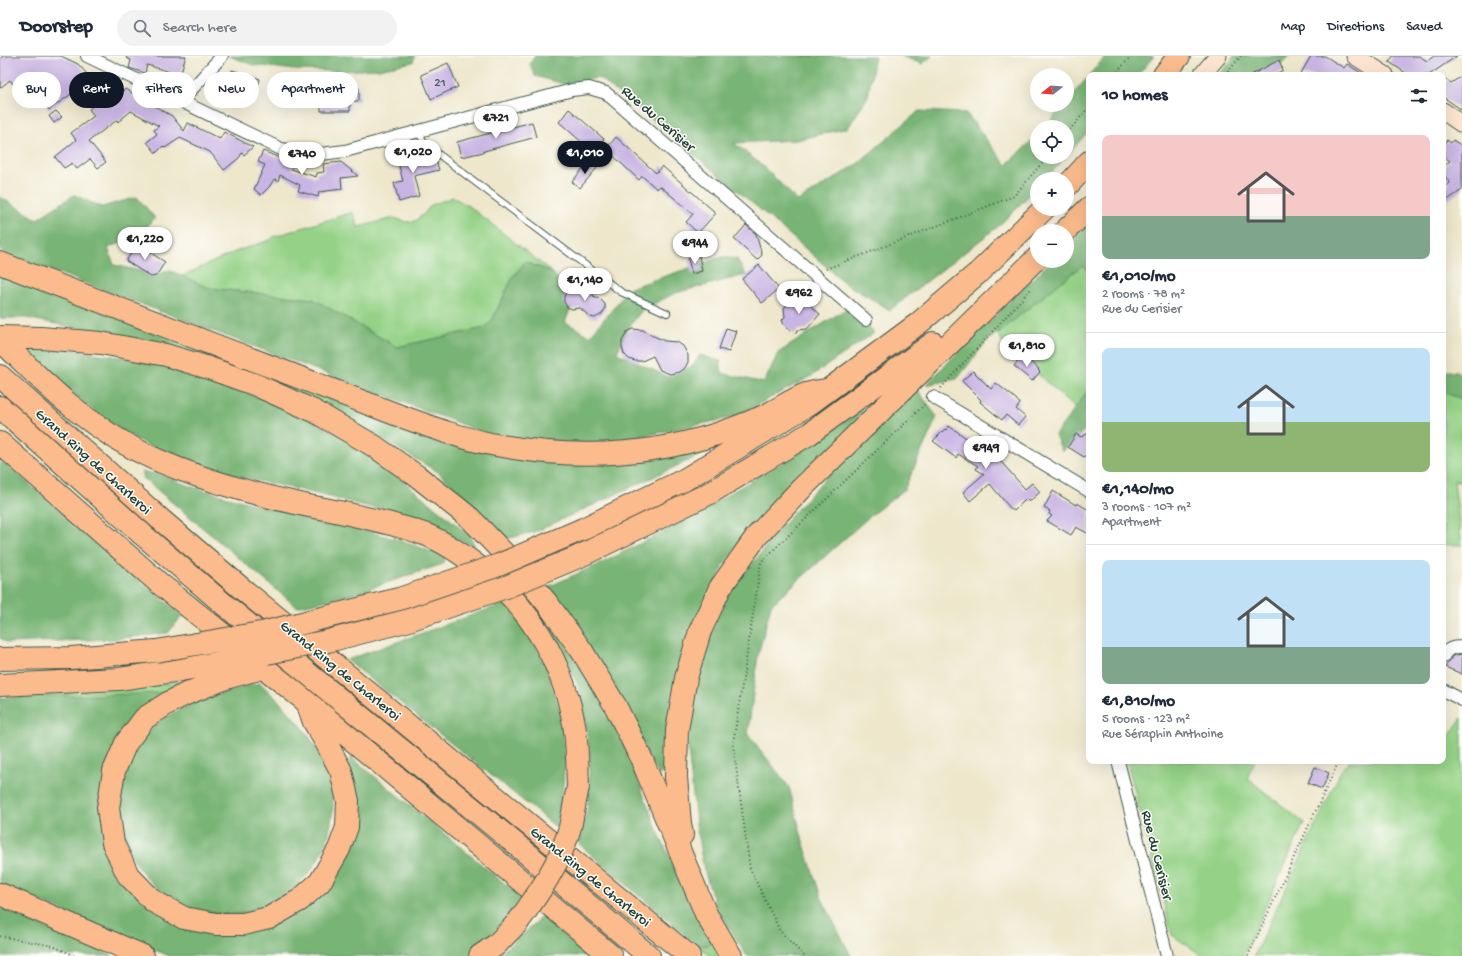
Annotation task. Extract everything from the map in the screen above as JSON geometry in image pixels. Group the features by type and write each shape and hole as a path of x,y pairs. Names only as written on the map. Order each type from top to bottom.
{"highway":[{"path":"1166,72 1179,56"},
{"path":"1074,178 1086,165"},
{"path":"1072,224 1086,211"},
{"path":"0,659 71,658 156,651 266,632 399,599 499,565 583,529 684,480 780,422 919,323 978,273 1037,216"},
{"path":"0,263 395,414 446,432 495,445 538,451 578,454 644,451 679,444 718,433 766,415 806,394 826,390"},
{"path":"0,686 119,678 181,670 328,642 413,619 506,587 578,557 708,494 809,434 1036,268"},
{"path":"690,878 680,823 676,777 677,730 686,678 700,631 720,588 756,537 801,489 998,295"},
{"path":"0,338 41,338 101,343 166,355 210,368 256,385 314,411 374,446 417,476 470,518 523,574 547,603 586,657 616,706 642,760 706,914 731,956"},
{"path":"0,338 69,404 96,426 134,449 178,469 237,488 340,511 423,533 463,554 487,572 533,622 552,654 564,684 573,720 577,753 578,787 570,828 557,862 542,890 518,922 496,946 480,956"},
{"name":"Grand Ring de Charleroi","path":"0,376 160,519 241,588 689,956"},
{"name":"Grand Ring de Charleroi","path":"0,407 155,545 649,956"},
{"path":"0,443 159,583 308,703 611,956"},
{"path":"308,703 314,722 341,771 348,801 347,828 339,850 320,882 300,900 269,918 243,924 216,924 184,918 153,901 128,875 113,843 108,808 114,771 126,743 145,718 168,703 188,693 229,677 313,654 328,642"},
{"path":"0,894 143,956"}],"main road":[{"path":"1203,72 1211,56"},
{"path":"1204,72 1218,56"},
{"path":"1355,56 1380,72"}],"street":[{"name":"Rue du Cerisier","path":"87,56 132,78"},
{"path":"196,85 222,56"},
{"name":"Rue du Cerisier","path":"196,108 281,149 313,155 345,151 572,90 589,88 606,92 866,320"},
{"path":"933,397 1086,489"},
{"path":"1446,651 1452,647 1462,647"},
{"path":"1446,692 1462,700"},
{"name":"Rue du Cerisier","path":"1119,764 1167,956"}],"lane":[{"path":"418,131 426,144 621,292 667,313"}],"path":[{"path":"1118,72 1131,56"},
{"path":"1228,72 1241,56"},
{"path":"1074,125 1086,111"},
{"path":"814,274 1014,196 1041,164"},
{"path":"804,956 780,931 750,869 733,744 761,562 933,397 1035,285"},
{"path":"1248,956 1338,764"},
{"path":"0,936 53,946 75,956"}],"green space":[{"path":"229,56 415,56 413,62 379,69 339,71 296,70 253,65"},
{"path":"535,56 875,56 868,96 848,128 796,140 734,143 764,167 798,201 856,165 919,111 966,113 1006,165 1030,143 1030,164 1059,164 1052,172 1030,172 1030,194 1000,225 890,310 846,284 775,222 654,121 599,78 564,84 535,76 530,64"},
{"path":"902,56 932,56 922,64"},
{"path":"1106,56 1154,56 1141,72 1092,72"},
{"path":"1234,56 1289,56 1282,64 1271,72 1221,72"},
{"path":"1086,79 1086,134 1074,148 1074,120 1051,120 1058,112 1074,112 1074,93"},
{"path":"74,195 102,207 137,197 155,218 139,235 108,248 114,265 158,275 169,270 209,288 313,299 397,347 484,328 491,322 513,277 525,262 552,272 574,300 565,322 590,336 630,288 722,257 737,259 746,275 675,293 642,310 626,331 617,353 668,377 693,366 700,355 720,361 722,373 764,383 778,353 849,307 874,333 810,377 734,417 601,445 493,436 0,251 0,197 37,219"},
{"path":"453,197 470,207 552,272 525,262 513,277 491,322 484,328 397,347 313,299 209,288 182,276 237,251 270,240 273,237 353,212 358,227 394,218 407,222 415,221 424,214 431,205"},
{"path":"1086,225 1086,268 1083,265 987,341 957,379 925,385 1044,268 1074,268 1074,238"},
{"path":"1083,264 1086,268 1086,393 1075,408 1001,340 998,333"},
{"path":"0,269 177,344 122,337 26,318 0,318"},
{"path":"40,286 323,393 335,412 122,337 175,344"},
{"path":"24,349 65,349 167,364 285,407 360,446 469,535 475,546 386,511 297,489 221,473 158,451 124,432 98,414"},
{"path":"1446,370 1462,373 1462,399 1446,393"},
{"path":"917,389 937,417 904,490 871,515 771,605 758,655 748,734 789,787 802,838 821,897 851,956 747,956 716,907 704,870 697,832 688,748 698,670 723,601 782,526 846,455"},
{"path":"890,392 754,523 724,564 681,658 671,700 666,769 659,775 548,587 608,560 665,531 780,464"},
{"path":"323,393 455,443 695,447 698,456 537,531 506,539 438,472 335,412"},
{"path":"1086,393 1086,429 1062,451 1055,435"},
{"path":"1446,393 1462,399 1462,481 1454,481 1462,545 1446,545"},
{"path":"735,439 698,456 695,447"},
{"path":"0,460 182,616 168,633 114,639 7,643 0,638"},
{"path":"142,472 158,474 189,486 267,508 304,513 395,539 445,556 443,564 350,595 297,607 142,477"},
{"path":"530,594 562,638 554,634 523,597"},
{"path":"506,603 532,638 547,669 562,718 565,759 562,799 556,827 347,660"},
{"path":"554,634 562,638 595,692 626,749 656,827 691,906 714,944 698,946 579,844 588,806 590,754 580,690"},
{"path":"182,681 184,688 162,699 5,698 145,687"},
{"path":"260,683 297,721 315,746 328,781 333,802 328,836 322,853 306,877 292,890 271,904 256,910 234,914 207,912 190,908 173,900 159,890 146,877 136,863 128,847 122,829 119,802 122,780 133,753 144,737 160,721 186,706 233,690"},
{"path":"162,693 100,804 156,912 295,915 310,906 322,895 337,874 347,768 351,757 522,898 503,922 466,956 169,956 0,884 0,698"},
{"path":"1462,717 1462,956 1254,956 1341,771 1347,764 1446,764 1446,741"},
{"path":"1128,764 1254,764 1247,778 1304,823 1243,956 1203,956 1172,935"},
{"path":"0,908 113,956 59,956 53,954 50,956 0,956"},
{"path":"543,913 592,956 497,956 536,923"},
{"path":"714,944 722,956 710,956 698,946"}],"building":[{"path":"3,56 61,56 78,64 85,72 69,72 69,96 61,101 61,72 12,72 12,82 10,80 0,88 0,59"},
{"path":"127,56 186,56 181,72 170,72 147,65 145,72 142,72 129,68 131,60 126,58"},
{"path":"1311,56 1325,56 1344,68 1347,64 1359,72 1302,72"},
{"path":"1393,56 1419,56 1427,61 1434,56 1457,56 1433,72 1404,72 1389,62"},
{"path":"1279,60 1283,70 1279,72 1257,72"},
{"path":"448,63 458,87 431,99 421,75"},
{"path":"1462,76 1462,110 1446,99 1446,79 1451,83"},
{"path":"358,88 359,88 358,101"},
{"path":"125,89 132,93 132,108 158,108 172,116 184,131 188,123 220,139 224,132 253,147 244,155 242,153 239,158 224,170 210,152 180,138 165,148 163,146 156,153 147,142 157,134 154,130 159,126 131,111 118,122 117,120 89,141 106,162 98,168 90,159 77,169 72,163 64,168 55,157 76,140 71,133 94,116 89,109 124,108"},
{"path":"321,108 350,108 350,111 321,111"},
{"path":"569,109 604,139 593,152 559,122"},
{"path":"56,111 62,117 54,123 49,116"},
{"path":"532,122 536,137 461,157 457,142"},
{"path":"616,137 656,173 662,166 716,213 698,233 686,222 693,214 660,186 657,189 642,176 639,180 606,149"},
{"path":"1447,140 1451,143 1453,140 1462,146 1462,190 1446,201 1446,186 1450,183 1446,178 1446,164 1450,161 1446,158"},
{"path":"263,151 294,164 291,169 316,177 317,173 324,172 323,164 341,162 358,176 341,178 342,189 319,192 318,197 298,191 300,185 280,175 278,181 274,179 270,186 261,195 254,189 265,165 258,162"},
{"path":"425,151 428,162 436,160 439,170 414,176 419,196 399,202 394,183 403,181 397,159"},
{"path":"589,161 597,168 580,188 572,182"},
{"path":"746,225 756,234 762,255 757,260 734,239"},
{"path":"126,232 134,237 130,245 121,239"},
{"path":"137,244 165,262 156,276 151,277 126,261"},
{"path":"699,256 702,271 692,274 688,259"},
{"path":"759,265 779,289 762,303 742,279"},
{"path":"571,289 584,291 585,289 593,292 593,296 599,298 605,304 605,309 602,314 595,318 590,317 580,308 572,309 567,307 564,302 564,297 566,292"},
{"path":"797,294 820,314 807,329 798,330 794,334 784,325 782,320 785,317 784,308"},
{"path":"726,328 736,331 729,352 719,349"},
{"path":"633,329 643,330 665,341 677,342 683,346 688,355 688,362 685,368 680,372 670,374 660,370 653,356 642,361 629,359 624,354 622,341 627,332"},
{"path":"1023,356 1039,369 1038,370 1040,372 1032,381 1014,366"},
{"path":"973,371 991,389 996,383 1016,399 1020,404 1016,409 1025,417 1018,425 1006,415 1002,420 980,402 981,400 962,381"},
{"path":"949,426 996,456 1025,489 1032,483 1040,492 1029,502 1026,499 1014,511 990,484 970,501 963,492 984,474 976,469 978,466 958,454 956,458 933,441"},
{"path":"1076,434 1081,437 1086,434 1086,454 1084,457 1068,447"},
{"path":"1053,491 1076,505 1077,503 1086,508 1086,532 1076,527 1071,535 1047,521 1052,516 1049,514 1050,511 1044,508"},
{"path":"1462,654 1462,674 1446,667 1453,656"},
{"path":"1315,767 1329,773 1322,789 1308,783"}]}
